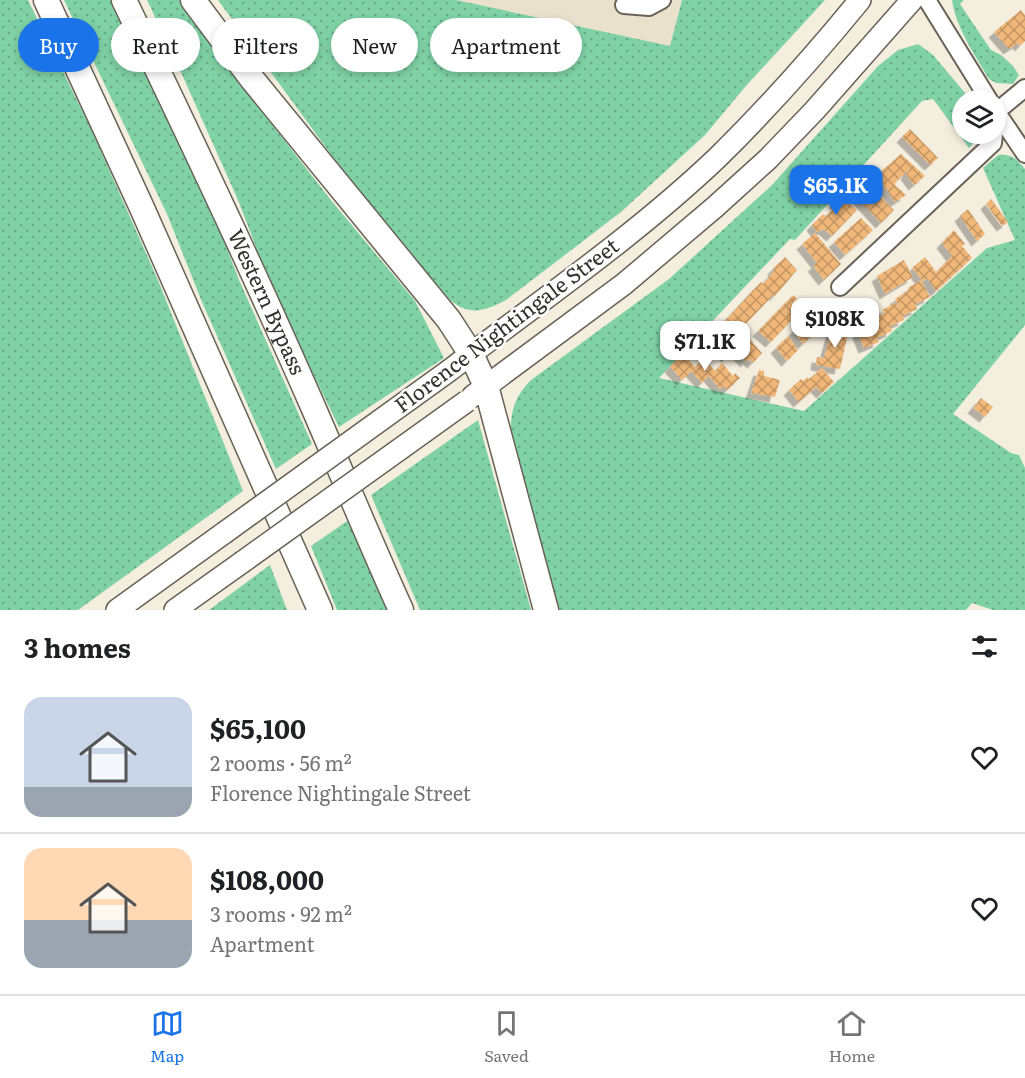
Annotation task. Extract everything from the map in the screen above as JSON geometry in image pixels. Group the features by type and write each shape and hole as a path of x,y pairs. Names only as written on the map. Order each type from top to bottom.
{"highway":[{"path":"46,0 142,208 320,610"},
{"name":"Western Bypass","path":"124,0 314,408 401,610"},
{"path":"193,0 252,79 449,320 471,354 486,386 546,610"},
{"path":"276,513 304,610"}],"main road":[{"name":"Florence Nightingale Street","path":"117,610 450,370 626,237 716,158 811,59 860,0"},
{"name":"Florence Nightingale Street","path":"176,610 524,361 624,284 768,159 815,110 912,0"}],"street":[{"path":"624,5 649,7 662,0"},
{"path":"927,0 983,90"},
{"path":"1006,104 1025,88"},
{"path":"1006,126 1025,154"},
{"path":"840,287 992,144"}],"shaded area":[{"path":"260,0 691,0 676,57 582,44 582,18 430,18 430,23 418,22 418,18 391,18"}],"green space":[{"path":"0,0 28,0 37,18 18,18 18,72 63,72 157,278 243,491 78,610 0,610"},
{"path":"64,0 116,0 124,18 111,18 111,72 150,72 199,177 239,280 312,444 276,469 202,302 167,214 99,72 99,18 73,18"},
{"path":"147,0 183,0 196,18 156,18"},
{"path":"218,0 456,0 540,18 430,18 430,72 582,72 582,27 670,46 682,0 825,0 745,87 705,135 621,212 506,300 478,310 465,309 451,301 387,227 271,72 319,72 319,18 231,18"},
{"path":"952,0 964,0 960,4 991,50 1001,55 1013,66 1019,75 1013,84 996,83 989,79 957,21"},
{"path":"200,24 212,41 212,72 234,72 330,199 415,301 444,358 339,427 274,294 238,200 181,72 200,72"},
{"path":"918,44 933,55 963,90 952,90 952,125 933,99 922,101 795,240 790,239 659,378 804,411 987,248 1015,240 983,168 998,155 1014,158 1025,169 1025,325 953,414 1011,453 1019,455 1025,468 1025,610 993,610 972,603 966,610 556,610 511,437 512,413 517,399 531,380 669,279 772,185 878,66 898,50"},
{"path":"478,420 531,610 420,610 371,495"},
{"path":"350,519 388,610 337,610 311,546"},
{"path":"270,565 287,610 209,610"}],"building":[{"path":"1021,10 1025,15 1025,41 1020,46 1018,43 1009,49 994,32"},
{"path":"910,129 938,158 930,165 902,137"},
{"path":"901,154 925,176 914,185 906,174 910,168 894,184 906,195 895,202 877,175"},
{"path":"869,186 894,210 881,223 857,197"},
{"path":"845,191 853,199 849,203 857,210 832,236 824,229 817,232 812,225 837,205 834,203"},
{"path":"991,199 1008,222 1002,226 986,204"},
{"path":"968,209 985,234 977,241 960,216"},
{"path":"861,218 873,230 845,255 834,242"},
{"path":"954,230 965,244 962,246 972,258 936,291 928,279 923,281 912,268 925,257 936,272 952,256 942,243"},
{"path":"815,233 841,264 824,280 813,266 817,263 802,244"},
{"path":"785,257 797,270 775,296 774,294 740,330 730,321 734,326 729,332 739,344 727,357 716,345 727,333 720,326 761,282 763,284"},
{"path":"904,260 913,277 885,294 877,276"},
{"path":"921,280 930,297 915,304 917,309 902,316 904,320 890,326 892,331 877,338 879,342 864,348 858,333 870,321 884,313 882,310 895,303 899,308 895,299"},
{"path":"793,295 805,306 771,342 758,331"},
{"path":"817,309 828,321 803,344 793,331"},
{"path":"714,322 724,335 712,348 701,336"},
{"path":"833,326 849,329 840,369 816,365 817,357 824,358"},
{"path":"747,336 762,353 753,363 748,359 746,362 735,350"},
{"path":"788,336 798,350 787,361 776,348"},
{"path":"683,353 695,367 704,358 715,371 722,363 733,376 735,373 740,378 727,390 723,386 720,389 709,376 702,383 691,371 682,380 670,367"},
{"path":"822,368 834,382 822,393 816,387 799,402 789,390 801,379 803,381 807,377 809,379"},
{"path":"759,370 764,371 764,376 780,380 775,397 751,393"},
{"path":"981,398 993,407 985,417 973,408"}]}
